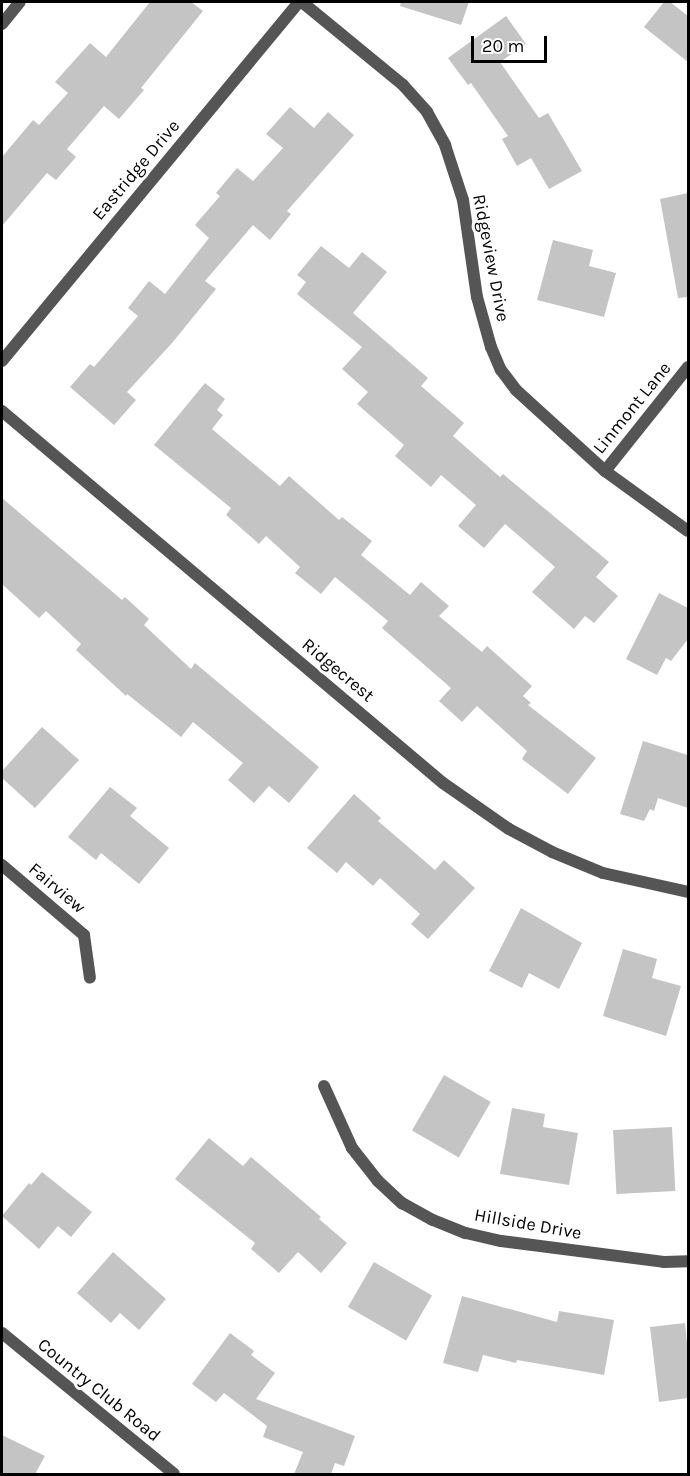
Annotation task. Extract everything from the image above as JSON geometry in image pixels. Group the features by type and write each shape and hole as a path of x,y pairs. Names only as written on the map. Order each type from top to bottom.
{"street":[{"path":"2,24 20,2"},
{"name":"Eastridge Drive","path":"2,361 301,2"},
{"name":"Ridgeview Drive","path":"301,2 403,85 427,112 445,145 463,200 477,297 491,347 501,370 516,390 605,471 688,531"},
{"name":"Linmont Lane","path":"605,471 688,367"},
{"name":"Ridgecrest","path":"2,411 442,783 509,830 552,852 603,873 688,892"},
{"name":"Fairview","path":"2,865 84,935 90,978"},
{"name":"Hillside Drive","path":"324,1086 352,1148 378,1181 402,1203 433,1220 466,1233 501,1241 641,1259 688,1261"},
{"name":"Country Club Road","path":"2,1333 174,1474"}],"building":[{"path":"150,2 191,2 203,11 141,88 144,90 119,119 104,106 67,149 76,157 56,180 47,173 2,226 2,157 33,120 39,125 68,93 55,82 90,43 106,57"},
{"path":"401,2 469,2 461,25 400,6"},
{"path":"664,2 670,2 688,16 688,62 644,27"},
{"path":"506,16 526,44 500,62 539,118 548,113 582,171 549,189 531,158 517,166 502,139 508,136 471,83 468,85 448,58"},
{"path":"290,107 314,128 328,112 354,135 287,211 291,214 270,240 253,225 205,281 216,289 172,343 127,392 136,400 114,425 70,387 90,364 94,367 138,316 128,308 149,281 165,294 209,238 195,225 220,196 216,193 237,168 253,181 283,148 266,134"},
{"path":"688,193 688,297 678,298 660,199"},
{"path":"553,240 593,250 589,266 616,273 604,317 537,300"},
{"path":"321,246 349,268 362,252 387,272 353,313 428,378 421,386 464,423 453,436 500,477 503,474 609,562 596,577 618,596 594,623 585,616 574,629 532,592 555,567 505,524 484,548 458,526 476,505 441,475 431,487 395,456 404,445 357,404 368,392 342,369 362,347 297,294 306,282 297,275"},
{"path":"205,383 225,399 217,410 223,415 212,429 280,486 289,476 339,520 342,517 372,541 361,555 410,595 421,582 449,606 439,616 482,652 487,646 532,686 523,696 531,703 528,705 596,758 568,794 522,759 527,751 477,706 462,722 439,701 451,688 382,628 388,621 335,577 321,594 295,573 300,567 266,536 259,544 226,515 231,508 154,445"},
{"path":"2,498 122,600 125,597 149,619 144,625 191,669 195,663 319,767 289,803 269,786 254,803 228,780 243,763 193,722 181,737 127,694 126,696 76,650 81,644 46,611 39,618 2,584"},
{"path":"659,593 688,608 688,639 671,661 666,658 657,675 626,659"},
{"path":"42,727 79,760 35,808 2,778 2,771"},
{"path":"643,741 688,755 688,808 658,798 654,811 650,809 644,821 620,814"},
{"path":"110,787 137,808 130,816 169,848 139,884 101,853 96,860 68,837"},
{"path":"354,794 381,818 378,821 435,870 444,860 475,888 428,939 411,924 420,914 380,878 373,886 346,862 337,873 307,848"},
{"path":"521,908 582,943 559,989 529,973 522,988 489,971"},
{"path":"623,949 657,959 652,978 681,986 666,1036 603,1016"},
{"path":"444,1075 491,1102 459,1157 412,1130"},
{"path":"512,1108 545,1114 543,1127 578,1133 569,1185 500,1174"},
{"path":"672,1127 675,1191 616,1194 613,1130"},
{"path":"209,1138 243,1166 251,1157 321,1217 319,1219 347,1243 321,1273 298,1252 279,1273 251,1249 255,1243 175,1179"},
{"path":"42,1172 92,1212 71,1237 58,1226 39,1249 2,1216 29,1183 31,1185"},
{"path":"113,1252 166,1299 139,1330 120,1313 111,1323 77,1293"},
{"path":"374,1262 432,1296 406,1341 348,1307"},
{"path":"462,1296 557,1322 559,1311 614,1320 604,1375 517,1360 516,1363 483,1355 478,1372 443,1363"},
{"path":"685,1323 688,1398 659,1402 650,1327"},
{"path":"230,1333 254,1351 251,1355 275,1373 256,1399 355,1436 344,1466 335,1463 331,1474 294,1474 303,1452 263,1437 267,1426 224,1393 216,1402 192,1384"},
{"path":"2,1435 45,1456 35,1474 2,1474"}]}
